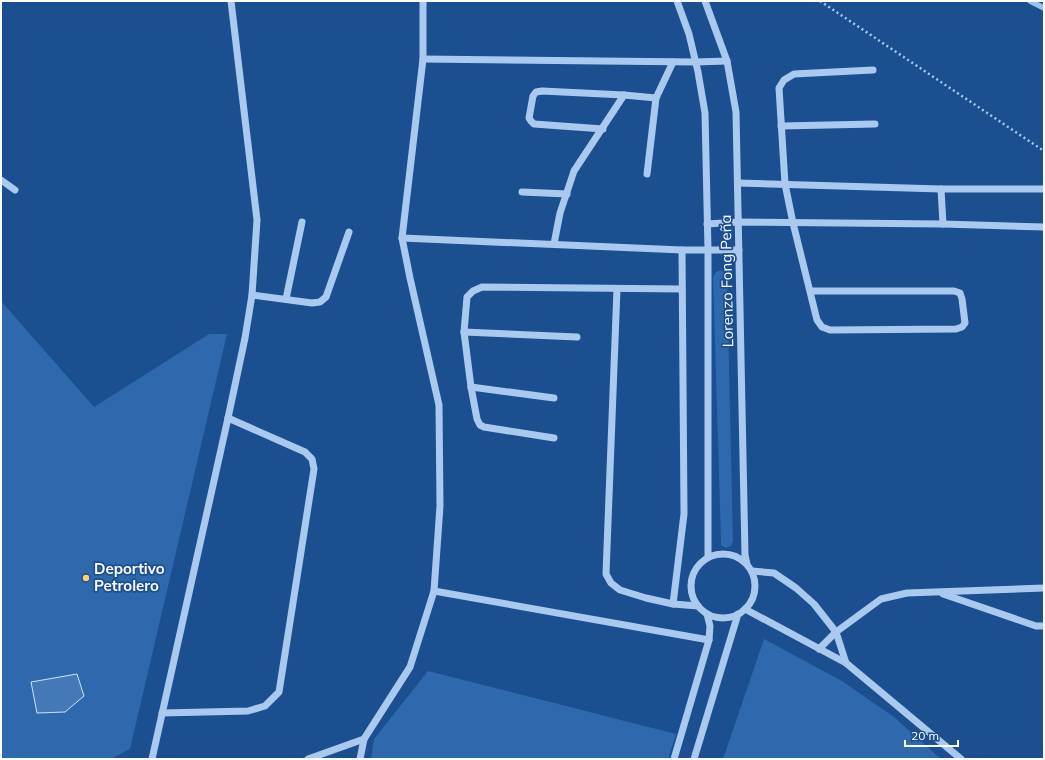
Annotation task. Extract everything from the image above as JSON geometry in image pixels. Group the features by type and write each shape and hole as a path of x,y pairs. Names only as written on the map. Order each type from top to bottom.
{"street":[{"path":"152,759 228,418 245,338 252,295 257,220 231,1"},
{"path":"360,759 364,739 410,667 434,591 440,506 439,405 402,238 423,59 423,1"},
{"name":"Lorenzo Fong Peña","path":"677,1 689,34 696,62 705,113 708,250 708,557"},
{"name":"Lorenzo Fong Peña","path":"705,1 727,61 736,112 745,555 747,564"},
{"path":"423,59 673,62 727,61"},
{"path":"647,174 656,98 673,62"},
{"path":"810,291 954,291 960,293 965,323 962,327 956,329 830,330 822,327 817,320 793,223 785,184 779,88 784,80 794,74 873,70"},
{"path":"602,129 534,124 529,118 533,96 536,92 542,91 656,98"},
{"path":"554,244 560,213 574,171 624,95"},
{"path":"782,126 875,124"},
{"path":"1,180 15,190"},
{"path":"738,183 941,189 1044,189"},
{"path":"941,189 943,224"},
{"path":"522,192 566,194"},
{"path":"286,299 302,222"},
{"path":"707,224 739,222 943,224 1044,227"},
{"path":"252,295 312,303 320,302 326,297 348,232"},
{"path":"402,238 682,250 739,250"},
{"path":"673,604 684,514 682,250"},
{"path":"554,438 484,427 480,425 477,419 471,387 464,332 467,297 473,291 482,287 682,289"},
{"path":"617,289 606,574 611,584 620,590 673,604 698,606"},
{"path":"464,332 577,337"},
{"path":"471,387 554,398"},
{"path":"162,713 248,712 265,706 279,692 314,469 312,459 305,452 228,418"},
{"path":"718,554 729,554 738,557 747,564 755,579 755,587 754,595 745,610 728,618 707,614 698,606 692,596 690,585 693,574 699,564 708,557 718,554"},
{"path":"752,571 774,573 796,588 814,604 836,632 846,663"},
{"path":"819,648 836,632 881,599 907,593 1044,588"},
{"path":"434,591 709,640"},
{"path":"939,592 1036,626 1044,626"},
{"path":"745,610 846,663 961,759"},
{"path":"674,759 709,640 710,626 707,614"},
{"path":"694,759 738,614"},
{"path":"308,759 364,739"}],"path":[{"path":"820,1 1044,151"}],"shaded area":[{"path":"721,270 726,273 727,278 733,541 731,546 726,548 721,545 713,277 716,272"},
{"name":"Deportivo Petrolero","path":"1,301 94,407 209,334 227,334 130,749 111,759 1,759"},
{"path":"764,639 842,681 894,717 941,759 723,759"},
{"path":"428,671 676,734 668,759 371,759 374,739"}],"building":[{"path":"77,674 84,696 65,712 37,713 31,682"}],"waterway":[{"path":"1030,1 1044,8"}],"place":[{"name":"Deportivo Petrolero","path":"86,578"}]}
